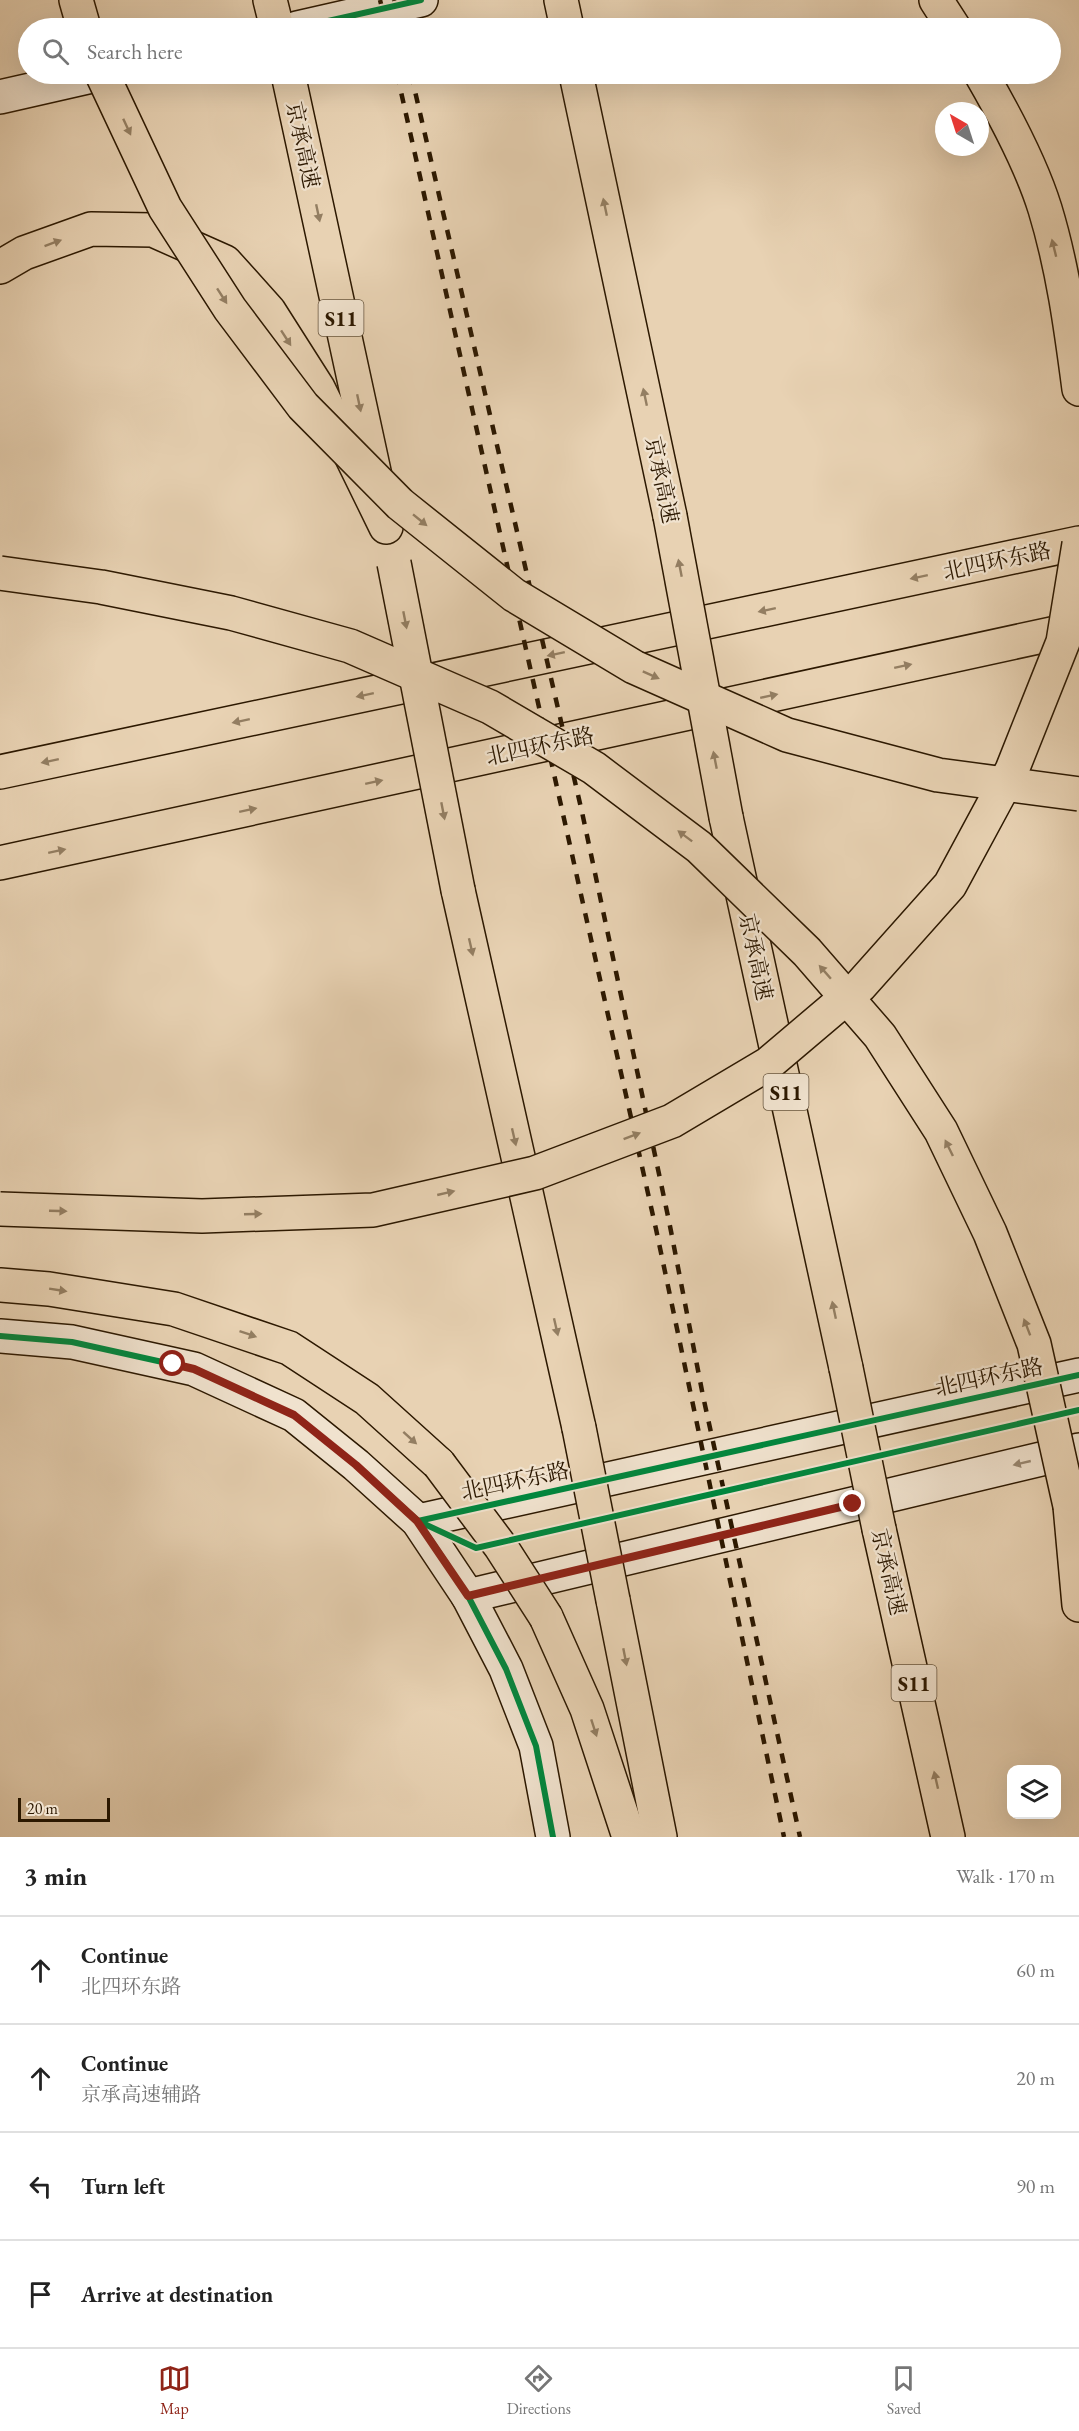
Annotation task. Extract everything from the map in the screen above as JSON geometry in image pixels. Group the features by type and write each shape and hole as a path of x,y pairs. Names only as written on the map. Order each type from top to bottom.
{"highway":[{"path":"76,0 81,18"},
{"path":"270,0 274,18"},
{"path":"936,0 948,18"},
{"path":"106,84 165,208 230,309 303,406 400,504 514,595 634,667 787,735 938,776 1079,794"},
{"name":"京承高速","path":"290,84 394,562 458,890 579,1428 660,1837"},
{"name":"京承高速","path":"578,84 670,516 726,817 879,1529 948,1837"},
{"path":"987,84 1000,106 1045,208 1069,309 1079,388"},
{"path":"0,267 24,253 91,229 153,230 225,261 269,311 318,388 386,527"},
{"path":"0,1209 202,1216 373,1210 535,1173 672,1121 768,1064 860,986 950,885 1012,770 1063,642 1079,544"},
{"name":"北四环东路","path":"0,772 1079,544"},
{"path":"0,573 101,587 231,613 350,646 490,707 594,768 699,847 807,952 880,1036 941,1131 990,1233 1034,1344 1070,1506 1079,1605"},
{"name":"北四环东路","path":"0,864 1079,628"},
{"path":"0,1285 49,1288 174,1309 289,1348 367,1399 438,1464 501,1547 546,1617 587,1709 629,1837"}],"street":[{"path":"341,18 421,0"},
{"path":"0,97 57,84"},
{"path":"0,1336 72,1342 194,1369 294,1415 356,1465 417,1521 468,1596 506,1669 536,1746 553,1837"},
{"name":"北四环东路","path":"417,1521 1079,1375"},
{"path":"468,1596 1079,1450"}],"railway":[{"path":"380,0 384,18"},
{"path":"394,0 398,18"},
{"path":"399,84 656,1229 784,1837"},
{"path":"413,84 582,812 669,1221 703,1396 800,1837"}],"cycle path":[{"path":"341,18 421,0"},
{"path":"0,1336 72,1342 194,1369 294,1415 356,1465 418,1521 468,1596 506,1669 536,1746 553,1837"},
{"path":"418,1521 1079,1375"},
{"path":"418,1521 476,1548 1079,1410"}],"route":[{"path":"173,1364 194,1369 294,1415 356,1465 417,1521 468,1596 853,1504"}]}
